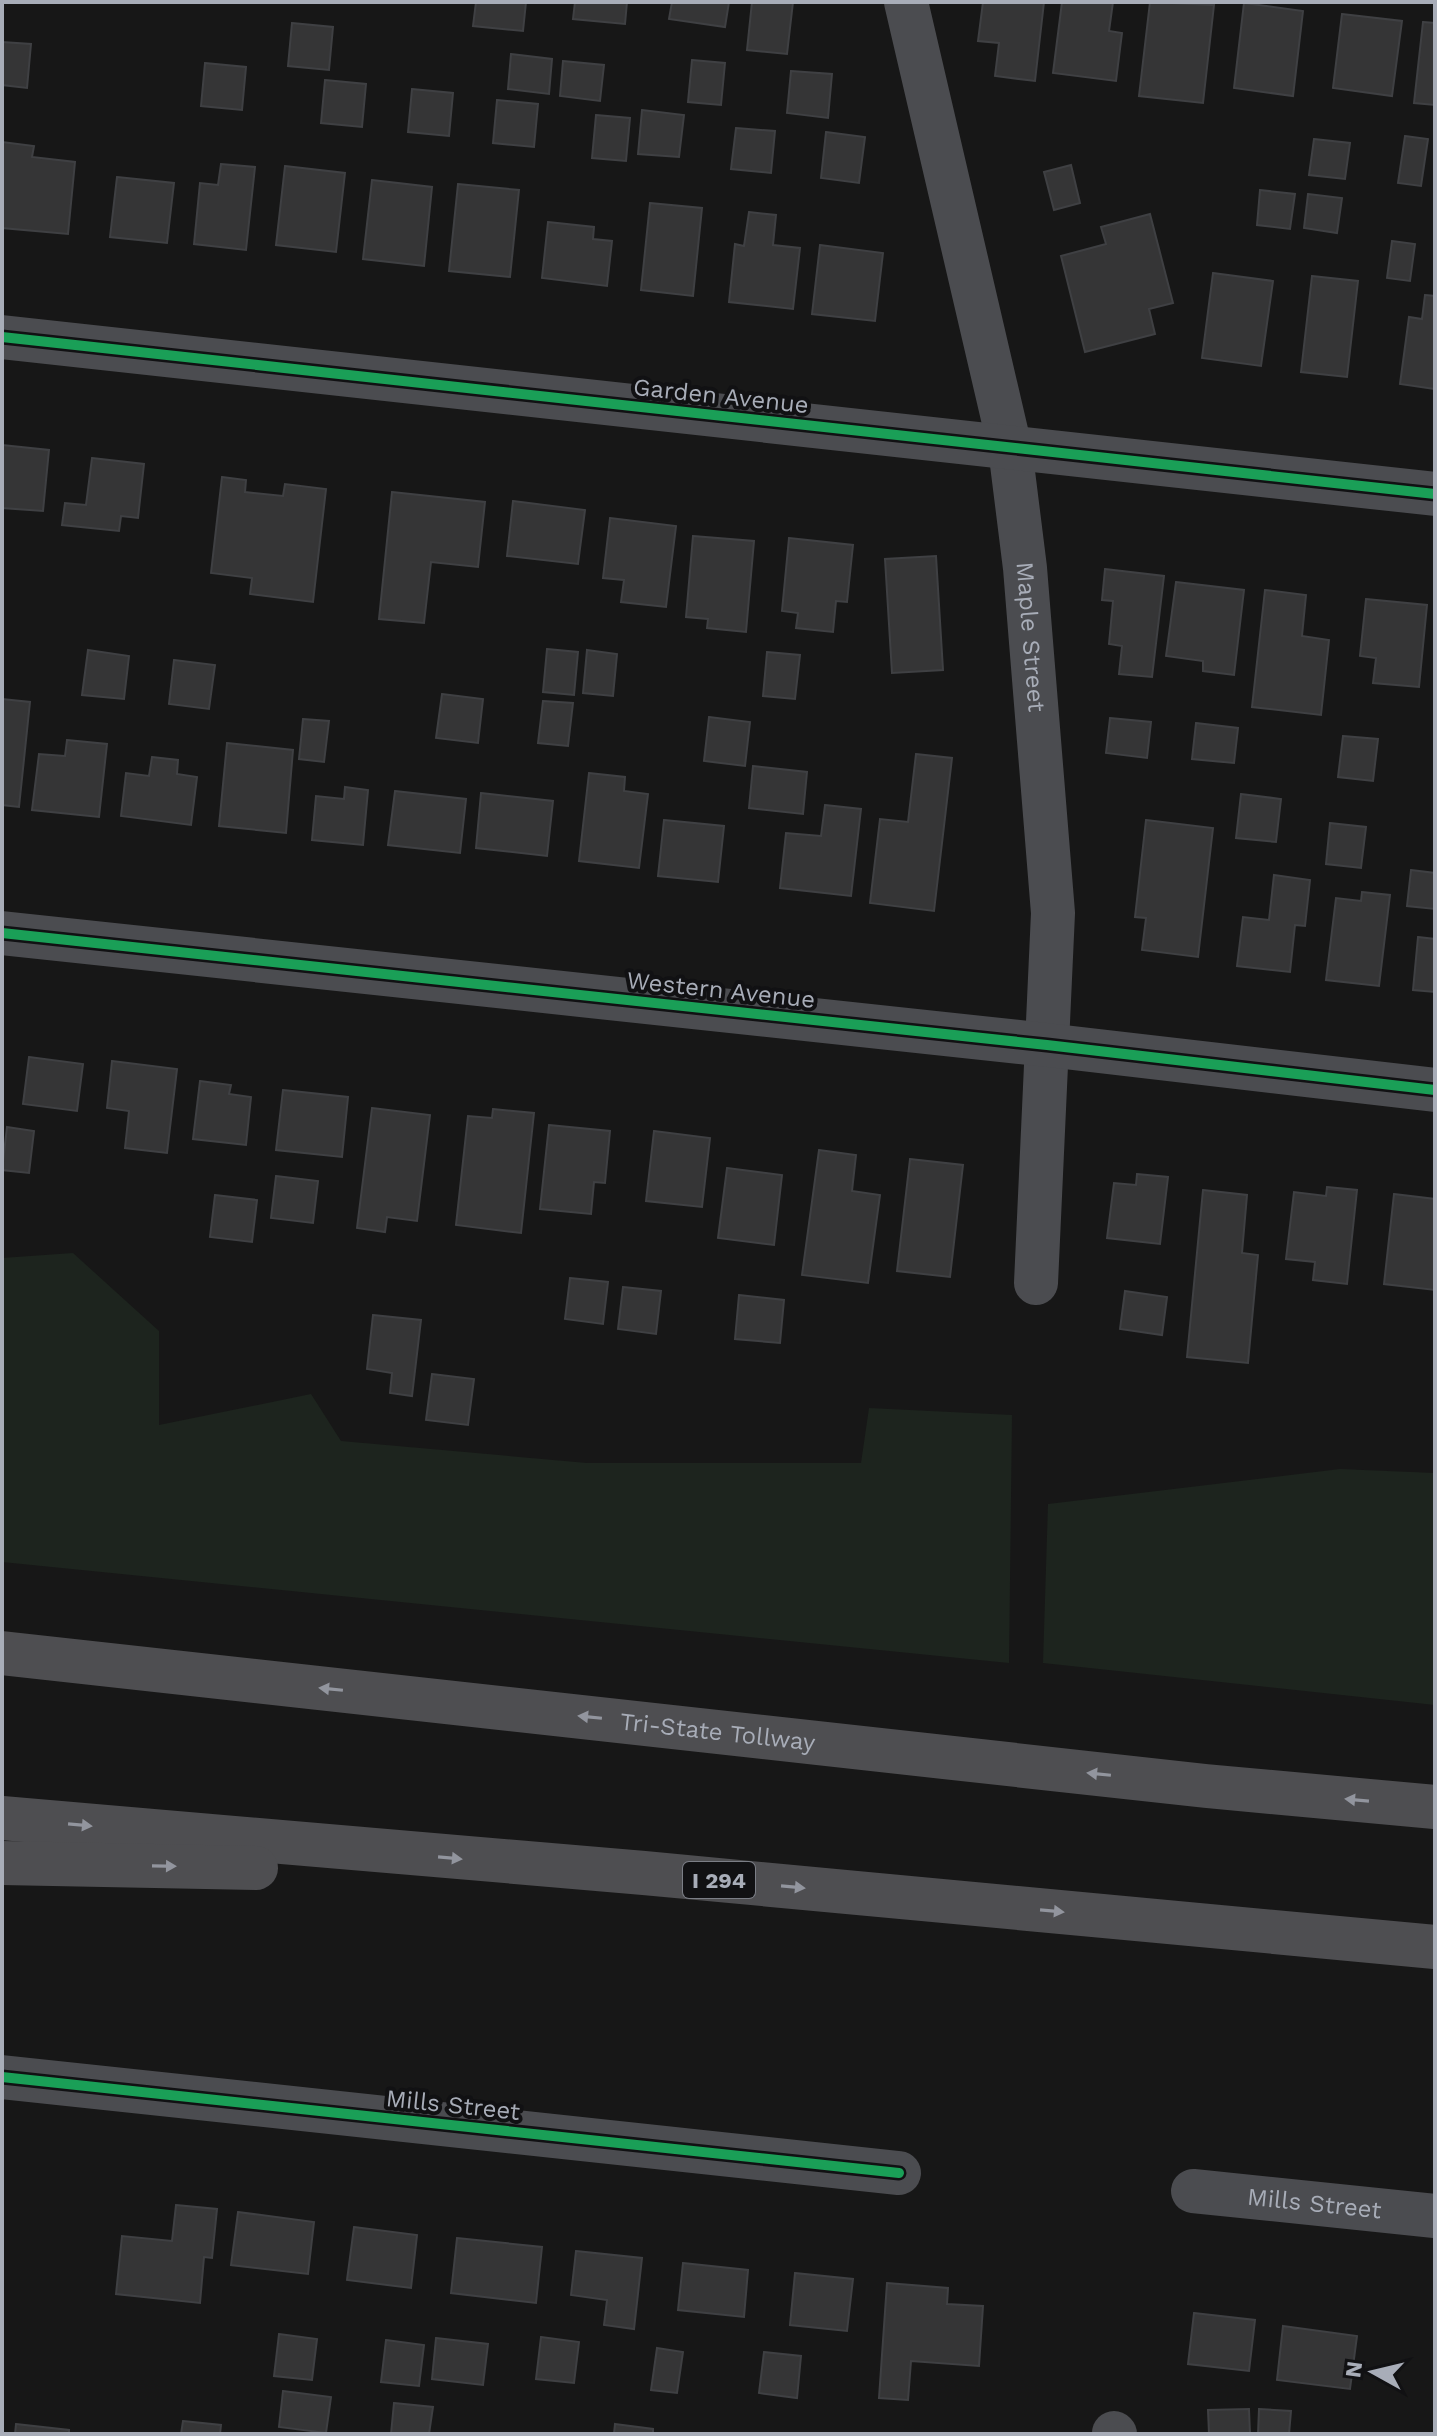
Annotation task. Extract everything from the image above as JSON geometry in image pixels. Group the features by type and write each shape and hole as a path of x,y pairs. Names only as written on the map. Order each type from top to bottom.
{"highway":[{"path":"2,1642 83,1661"},
{"name":"Tri-State Tollway","path":"2,1653 1206,1786 1435,1807"},
{"name":"I 294","path":"2,1818 660,1874 1435,1947"},
{"path":"2,1863 308,1869 408,1854"}],"street":[{"name":"Maple Street","path":"906,2 1010,448 1025,568 1053,913 1036,1283"},
{"name":"Garden Avenue","path":"2,337 1435,494"},
{"name":"Western Avenue","path":"2,933 1047,1045 1435,1090"},
{"name":"Mills Street","path":"2,2077 899,2173"},
{"name":"Mills Street","path":"1193,2191 1435,2216"}],"shaded area":[{"path":"73,1253 159,1331 159,1425 311,1394 341,1441 587,1463 861,1463 869,1408 1012,1415 1009,1663 2,1562 2,1258"},
{"path":"1340,1469 1435,1473 1435,1705 1043,1663 1048,1504"}],"building":[{"path":"476,2 526,2 523,31 473,26"},
{"path":"575,2 627,2 625,24 573,19"},
{"path":"672,2 729,2 725,27 669,19"},
{"path":"752,2 793,2 787,54 747,50"},
{"path":"983,2 1044,2 1035,81 995,76 999,43 978,41"},
{"path":"1062,2 1113,2 1109,31 1122,33 1116,81 1053,73"},
{"path":"1150,2 1214,5 1203,103 1139,96"},
{"path":"1244,3 1303,11 1293,96 1234,88"},
{"path":"1342,14 1402,21 1392,96 1333,88"},
{"path":"1423,22 1435,23 1435,105 1414,103"},
{"path":"292,23 333,27 329,70 288,66"},
{"path":"2,42 31,44 27,88 2,85"},
{"path":"511,54 552,59 549,94 508,89"},
{"path":"692,60 725,63 721,105 688,102"},
{"path":"563,61 604,65 600,101 560,96"},
{"path":"205,63 246,67 242,110 201,106"},
{"path":"791,71 832,74 828,118 787,113"},
{"path":"325,80 366,84 362,127 321,123"},
{"path":"412,89 453,93 449,136 408,132"},
{"path":"497,100 538,104 534,147 493,143"},
{"path":"642,110 684,115 679,157 638,154"},
{"path":"596,115 630,118 626,161 592,158"},
{"path":"736,128 775,131 771,173 731,169"},
{"path":"826,132 865,137 859,183 821,178"},
{"path":"1405,136 1428,139 1421,186 1398,183"},
{"path":"1314,139 1350,143 1345,179 1309,175"},
{"path":"2,142 34,146 32,157 75,162 68,234 2,228"},
{"path":"221,164 255,167 246,250 194,244 200,183 218,185"},
{"path":"1071,165 1080,203 1054,210 1044,172"},
{"path":"285,166 345,173 336,252 276,245"},
{"path":"117,177 174,183 167,243 110,237"},
{"path":"372,180 432,187 424,266 363,259"},
{"path":"458,184 519,190 510,277 449,271"},
{"path":"1260,190 1295,194 1290,229 1257,225"},
{"path":"1308,194 1342,198 1337,233 1304,228"},
{"path":"650,203 702,208 693,296 641,290"},
{"path":"749,212 776,215 773,245 800,248 793,309 729,302 735,244 744,246"},
{"path":"1150,214 1173,303 1149,309 1155,334 1085,352 1061,256 1106,244 1101,227"},
{"path":"548,222 594,227 593,239 612,241 607,286 542,278"},
{"path":"1392,241 1415,244 1410,281 1387,278"},
{"path":"820,245 883,253 875,321 812,314"},
{"path":"1213,273 1273,281 1261,366 1202,358"},
{"path":"1312,276 1358,281 1347,377 1301,372"},
{"path":"1425,295 1435,296 1435,389 1400,384 1409,317 1422,319"},
{"path":"2,445 49,450 43,511 2,508"},
{"path":"92,458 144,464 138,518 121,516 119,531 62,525 65,503 86,505"},
{"path":"222,477 246,480 245,492 283,496 285,484 326,489 313,602 250,594 252,578 211,573"},
{"path":"392,492 485,502 478,567 431,562 424,623 379,619"},
{"path":"513,501 585,510 578,564 507,556"},
{"path":"610,518 676,526 666,607 621,602 624,580 603,578"},
{"path":"693,536 754,541 746,632 707,628 708,619 686,617"},
{"path":"789,538 853,545 847,602 836,601 833,632 796,628 798,613 782,611"},
{"path":"936,556 943,670 892,673 885,559"},
{"path":"1105,569 1164,576 1152,677 1119,674 1122,646 1109,644 1113,601 1102,600"},
{"path":"1176,582 1244,590 1234,675 1203,671 1203,661 1166,656"},
{"path":"1265,590 1306,595 1302,636 1329,640 1321,715 1252,707"},
{"path":"1366,599 1427,605 1419,687 1373,683 1376,658 1360,656"},
{"path":"547,649 578,652 574,695 543,692"},
{"path":"88,650 129,656 124,699 82,695"},
{"path":"587,650 617,654 613,696 583,693"},
{"path":"767,652 800,655 795,699 763,696"},
{"path":"174,660 215,665 209,709 169,704"},
{"path":"442,694 483,699 478,743 436,738"},
{"path":"2,699 30,702 19,807 2,805"},
{"path":"543,701 573,703 568,746 538,743"},
{"path":"709,717 750,722 745,766 704,761"},
{"path":"1110,718 1151,722 1147,758 1106,753"},
{"path":"303,719 329,721 324,762 299,759"},
{"path":"1196,723 1238,728 1234,763 1192,759"},
{"path":"1343,736 1378,739 1373,781 1338,777"},
{"path":"67,740 107,744 99,817 32,810 39,754 65,756"},
{"path":"227,743 293,750 286,833 219,826"},
{"path":"916,754 952,758 934,911 870,903 880,819 908,822"},
{"path":"152,757 178,760 177,774 197,777 191,825 121,816 126,773 149,776"},
{"path":"753,766 807,772 803,814 749,808"},
{"path":"589,773 625,777 624,791 648,794 639,868 579,861"},
{"path":"345,787 368,790 363,845 312,840 316,796 344,799"},
{"path":"395,791 466,799 460,853 388,845"},
{"path":"481,793 553,801 547,856 476,848"},
{"path":"1241,794 1281,799 1276,842 1236,838"},
{"path":"825,805 861,809 851,896 780,888 786,833 821,836"},
{"path":"664,820 724,826 718,882 658,876"},
{"path":"1146,820 1213,828 1198,957 1142,950 1146,918 1135,917"},
{"path":"1330,823 1366,827 1361,868 1326,864"},
{"path":"1411,870 1435,873 1435,909 1407,906"},
{"path":"1274,875 1310,880 1305,926 1295,925 1290,972 1237,966 1243,917 1269,920"},
{"path":"1362,892 1390,895 1379,986 1326,980 1336,898 1361,901"},
{"path":"1418,937 1435,939 1435,992 1413,990"},
{"path":"29,1057 83,1064 77,1111 23,1104"},
{"path":"112,1061 177,1069 167,1153 125,1148 129,1111 107,1108"},
{"path":"200,1081 231,1085 229,1094 251,1097 246,1145 193,1139"},
{"path":"283,1090 348,1097 342,1157 276,1150"},
{"path":"372,1108 430,1115 417,1221 387,1217 385,1232 357,1228"},
{"path":"493,1109 534,1113 521,1233 456,1225 468,1116 492,1118"},
{"path":"549,1125 610,1131 605,1183 594,1182 591,1214 540,1209"},
{"path":"7,1127 34,1131 29,1173 2,1170"},
{"path":"654,1131 710,1138 702,1207 646,1201"},
{"path":"819,1150 856,1155 852,1191 880,1195 868,1283 802,1275"},
{"path":"910,1159 963,1165 950,1277 897,1271"},
{"path":"727,1168 782,1175 774,1245 718,1238"},
{"path":"1137,1174 1168,1177 1160,1244 1107,1238 1114,1183 1136,1185"},
{"path":"276,1176 318,1181 313,1223 271,1218"},
{"path":"1327,1187 1357,1190 1347,1284 1313,1280 1315,1262 1286,1259 1294,1192 1326,1196"},
{"path":"1203,1190 1247,1195 1242,1253 1258,1255 1248,1363 1187,1357"},
{"path":"1394,1194 1435,1199 1435,1290 1384,1284"},
{"path":"215,1195 257,1200 252,1242 210,1237"},
{"path":"570,1278 608,1282 603,1324 565,1319"},
{"path":"623,1287 661,1291 656,1334 618,1329"},
{"path":"1125,1291 1167,1297 1162,1335 1120,1329"},
{"path":"739,1295 784,1300 780,1343 735,1339"},
{"path":"373,1315 421,1320 412,1396 390,1393 392,1373 367,1369"},
{"path":"432,1374 474,1379 468,1425 426,1420"},
{"path":"176,2205 217,2209 212,2258 204,2257 200,2303 116,2294 122,2236 172,2241"},
{"path":"238,2212 314,2222 308,2274 231,2265"},
{"path":"354,2227 417,2235 411,2288 347,2280"},
{"path":"457,2238 542,2247 536,2303 451,2293"},
{"path":"576,2251 642,2258 634,2329 604,2325 607,2300 571,2295"},
{"path":"683,2263 748,2270 744,2317 678,2310"},
{"path":"795,2273 853,2279 847,2331 790,2325"},
{"path":"887,2283 948,2288 947,2304 983,2306 979,2366 911,2361 908,2400 879,2398"},
{"path":"1194,2313 1255,2320 1249,2371 1188,2364"},
{"path":"1283,2326 1357,2336 1350,2389 1277,2380"},
{"path":"279,2334 317,2339 312,2380 274,2376"},
{"path":"541,2337 579,2342 574,2383 536,2379"},
{"path":"436,2338 488,2344 483,2385 432,2379"},
{"path":"386,2340 424,2345 419,2386 381,2382"},
{"path":"657,2348 683,2352 677,2393 651,2390"},
{"path":"764,2352 801,2356 797,2398 759,2393"},
{"path":"283,2391 331,2397 326,2433 279,2427"},
{"path":"394,2403 433,2407 429,2434 391,2434"},
{"path":"1249,2409 1250,2434 1209,2434 1208,2410"},
{"path":"1259,2409 1291,2411 1289,2434 1258,2434"},
{"path":"183,2421 221,2425 220,2434 181,2434"},
{"path":"16,2424 69,2430 69,2434 15,2434"},
{"path":"615,2424 653,2429 653,2434 614,2434"}],"cycle path":[{"path":"2,337 1435,494"},
{"path":"2,933 1047,1045 1435,1090"},
{"path":"2,2077 899,2173"}]}
